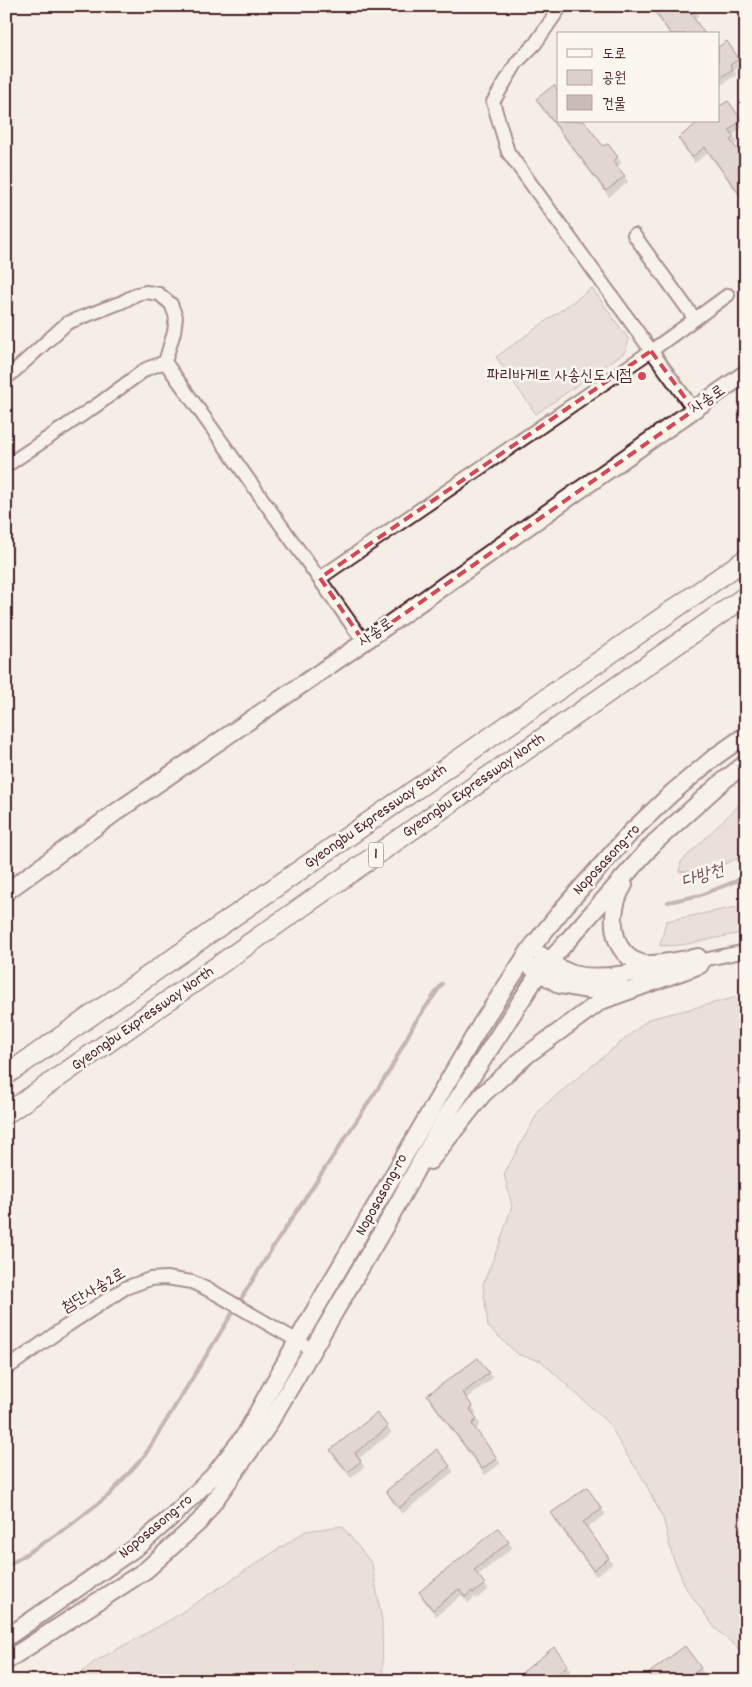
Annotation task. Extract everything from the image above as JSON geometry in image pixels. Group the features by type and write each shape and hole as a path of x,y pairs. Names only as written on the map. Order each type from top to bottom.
{"highway":[{"name":"Gyeongbu Expressway South","path":"6,1075 746,559"},
{"name":"Gyeongbu Expressway North","path":"6,1114 746,596"}],"main road":[{"name":"사송로","path":"6,892 119,810 364,642 746,373"},
{"name":"Noposasong-ro","path":"6,1638 141,1544 207,1482 245,1435 297,1341 480,1026 527,954 566,905 631,832 673,792 716,756 746,735"},
{"name":"Noposasong-ro","path":"6,1661 146,1570 200,1521 267,1427 402,1196 443,1121 544,967 654,844 722,782 746,763"},
{"path":"646,853 618,895 615,913 615,936 619,946 628,956 645,964 702,960"},
{"path":"527,954 544,967 560,985 586,990 616,989 702,960"},
{"path":"402,1196 483,1094 527,1055 601,1001 702,960"}],"street":[{"path":"561,6 534,44 517,62 493,102 508,152 694,410"},
{"path":"634,235 695,319"},
{"path":"6,377 67,322 146,292 159,294 170,304 176,317 174,332 165,362"},
{"path":"320,578 651,351 728,295"},
{"path":"165,362 364,642"},
{"path":"6,466 97,405 146,369 165,362"},
{"path":"702,960 746,950"},
{"name":"첨단사송2로","path":"6,1370 62,1329 125,1288 150,1279 166,1278 192,1282 215,1293 313,1350"}],"highlighted area":[{"path":"651,351 694,410 364,642 320,578"}],"green space":[{"path":"592,288 629,340 625,352 536,414 496,357"},
{"path":"746,798 746,855 714,868 679,872 681,862"},
{"path":"746,905 746,932 682,945 660,946 666,921"},
{"path":"746,995 746,1655 715,1628 686,1588 672,1555 663,1518 641,1475 626,1454 610,1425 541,1361 519,1355 488,1327 483,1284 512,1206 504,1174 540,1109 649,1019"},
{"path":"342,1526 372,1564 382,1621 383,1681 72,1681 94,1662 170,1620 306,1531"}],"building":[{"path":"651,6 693,6 695,10 691,14 704,32 670,32"},
{"path":"727,41 739,59 730,65 733,69 720,78 720,46"},
{"path":"554,85 557,90 557,122 585,122 603,146 608,144 618,157 613,161 625,176 606,191 536,99"},
{"path":"728,101 742,120 729,130 734,137 730,140 746,161 746,203 705,147 692,157 678,138 699,122 720,122 720,106"},
{"path":"478,1358 489,1373 463,1393 473,1407 470,1409 477,1419 472,1424 497,1458 482,1469 427,1395"},
{"path":"377,1413 388,1427 355,1453 361,1461 348,1472 330,1450"},
{"path":"437,1449 450,1466 399,1508 386,1491"},
{"path":"587,1487 602,1509 583,1522 609,1558 593,1570 551,1513"},
{"path":"498,1528 509,1542 474,1570 485,1584 465,1597 459,1589 433,1610 419,1592"},
{"path":"685,1646 701,1668 684,1681 655,1681 649,1673"},
{"path":"554,1647 568,1665 549,1681 512,1681"}],"waterway":[{"name":"다방천","path":"668,902 701,895 746,877"},
{"path":"6,1567 68,1527 109,1495 145,1455 273,1247 390,1070 414,1024 442,984"}],"place":[{"name":"파리바게뜨 사송신도시점","path":"642,376"}]}
